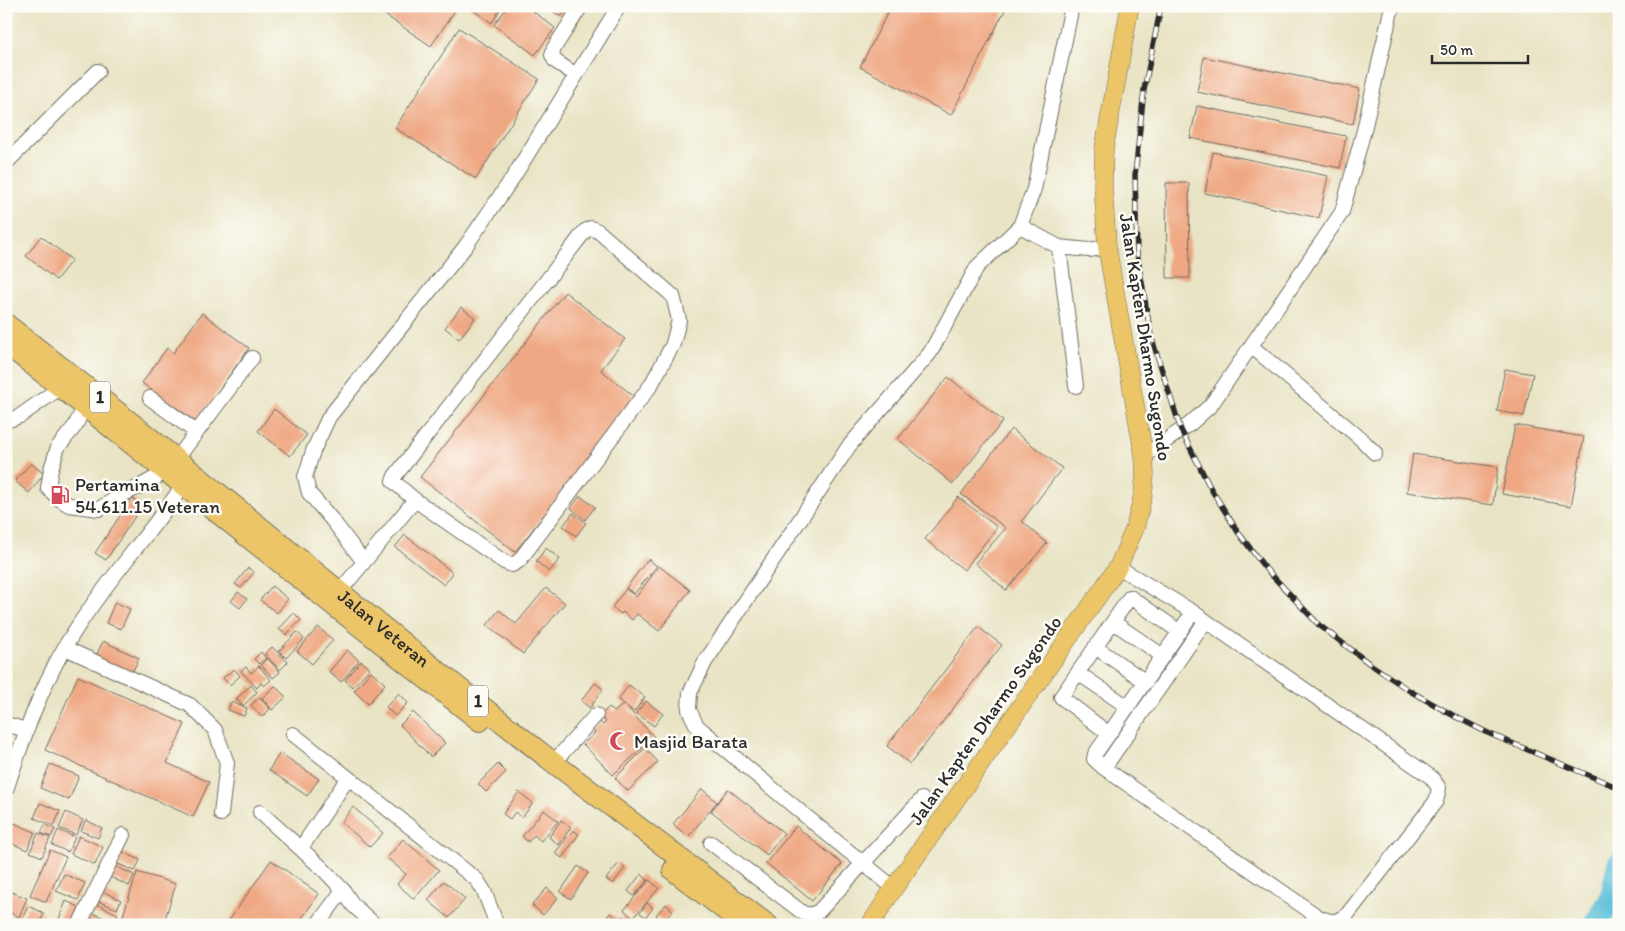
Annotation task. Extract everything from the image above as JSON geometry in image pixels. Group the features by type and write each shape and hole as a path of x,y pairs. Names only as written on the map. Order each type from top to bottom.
{"highway":[{"name":"Jalan Veteran","path":"6,324 84,384 172,466 366,632 744,925"},
{"name":"Jalan Veteran","path":"6,344 85,406 172,466"},
{"name":"Jalan Veteran","path":"188,479 340,591 554,762 768,925"}],"main road":[{"name":"Jalan Kapten Dharmo Sugondo","path":"870,925 1118,567 1135,528 1143,495 1144,456 1107,246 1103,184 1104,149 1130,6"}],"street":[{"path":"576,75 555,61 552,55 554,48 581,6"},
{"path":"364,562 334,521 309,493 305,477 312,451 330,417 465,247 514,176 618,6"},
{"path":"894,888 697,726 688,710 690,692 705,662 849,446 930,353 977,266 1020,226 1034,189 1072,6"},
{"path":"1144,456 1190,424 1211,406 1342,212 1364,130 1392,6"},
{"path":"6,162 98,71"},
{"path":"1020,226 1059,247 1089,250 1107,246"},
{"path":"591,228 598,231 673,296 679,320 673,344 651,385 519,561 512,565 504,562 415,500 396,485 393,481 395,476 585,231 591,228"},
{"path":"1059,247 1076,386"},
{"path":"1251,346 1361,439 1375,454"},
{"path":"85,406 75,426 58,447 48,488 68,506 98,509 139,487 172,466 252,358"},
{"path":"6,421 20,416 61,387"},
{"path":"150,398 196,432"},
{"path":"6,790 26,730 45,683 65,648 78,626 188,479"},
{"path":"340,591 415,500"},
{"path":"1118,567 1193,612 1431,777 1438,788 1436,801 1346,916 1334,922 1320,918 1104,768 1094,759 1095,754 1193,612"},
{"path":"1109,734 1061,697 1095,647 1130,597 1180,632"},
{"path":"1113,622 1163,656"},
{"path":"1104,768 1205,622"},
{"path":"1095,647 1146,682"},
{"path":"65,648 190,705 214,730 227,763 221,814"},
{"path":"1078,672 1128,707"},
{"path":"554,762 596,715"},
{"path":"6,724 26,730"},
{"path":"294,734 477,880 484,891 492,922"},
{"path":"300,848 348,778"},
{"path":"711,843 803,913 811,915 819,912 922,799"},
{"path":"260,812 343,890 353,904 375,925"},
{"path":"79,925 123,835"},
{"path":"317,925 343,890"}],"building":[{"path":"372,6 458,6 431,46"},
{"path":"467,6 502,6 492,23"},
{"path":"508,6 526,6 555,28 535,55 494,25"},
{"path":"545,6 569,6 561,17"},
{"path":"891,6 1007,6 951,115 860,67"},
{"path":"459,28 539,79 476,179 395,128"},
{"path":"1204,57 1360,89 1353,124 1197,92"},
{"path":"1197,106 1346,136 1340,168 1190,138"},
{"path":"1213,152 1328,176 1319,218 1205,193"},
{"path":"1166,183 1189,183 1190,278 1167,278"},
{"path":"41,236 72,260 56,280 26,256"},
{"path":"565,292 625,339 601,370 636,398 515,552 420,477"},
{"path":"461,307 475,318 459,339 445,328"},
{"path":"202,313 249,348 196,422 142,383 167,348 173,353"},
{"path":"1505,369 1533,374 1524,416 1497,411"},
{"path":"948,377 1003,421 953,484 898,439"},
{"path":"274,409 307,435 290,456 258,431"},
{"path":"1515,425 1584,437 1571,506 1502,494"},
{"path":"1011,429 1062,468 1022,521 1047,543 1006,590 975,563 1006,528 961,494"},
{"path":"1413,454 1498,467 1493,505 1407,492"},
{"path":"31,463 44,474 29,493 15,481"},
{"path":"580,496 595,507 585,520 571,508"},
{"path":"958,497 997,527 964,570 925,539"},
{"path":"132,498 142,506 106,560 95,553"},
{"path":"573,513 586,523 576,536 563,526"},
{"path":"405,535 453,573 444,585 395,547"},
{"path":"546,548 560,559 549,572 536,561"},
{"path":"648,559 657,566 634,594 626,588"},
{"path":"659,566 690,590 659,631 637,614 632,620 623,612 621,614 612,607 626,589 636,597"},
{"path":"248,568 254,572 241,588 235,584"},
{"path":"272,586 288,599 277,613 260,600"},
{"path":"546,588 565,603 523,654 487,625 499,610 516,624"},
{"path":"238,592 247,599 240,608 231,601"},
{"path":"115,602 130,609 121,629 106,623"},
{"path":"294,613 301,620 286,635 279,629"},
{"path":"318,627 333,640 312,664 297,651"},
{"path":"978,627 1002,645 910,764 887,746"},
{"path":"297,632 304,639 286,658 279,651"},
{"path":"103,641 139,658 131,675 95,658"},
{"path":"272,647 288,662 280,670 265,654"},
{"path":"347,650 359,660 341,682 329,672"},
{"path":"261,652 266,658 259,664 254,659"},
{"path":"267,658 280,672 273,678 261,665"},
{"path":"361,661 370,668 353,687 345,680"},
{"path":"259,666 271,680 264,686 261,683 257,688 241,671 246,667 251,673"},
{"path":"234,669 240,676 230,685 223,678"},
{"path":"371,671 385,684 368,704 354,691"},
{"path":"78,676 185,724 167,763 209,782 193,817 45,750"},
{"path":"595,683 603,689 590,708 581,701"},
{"path":"251,685 257,692 243,706 236,699"},
{"path":"629,685 645,697 634,712 618,700"},
{"path":"275,686 286,697 272,710 262,698"},
{"path":"399,693 408,703 395,716 386,707"},
{"path":"260,697 270,709 262,717 251,705"},
{"path":"646,701 663,714 654,726 636,713"},
{"path":"231,702 247,708 244,716 228,710"},
{"name":"Masjid Barata","path":"624,704 654,737 613,775 583,744 595,733 592,729 600,722 603,725 606,722 600,716 609,707 614,712"},
{"path":"413,712 445,743 431,757 400,725"},
{"path":"645,748 658,762 628,791 615,778"},
{"path":"280,753 319,779 307,796 269,770"},
{"path":"50,764 79,776 69,800 40,788"},
{"path":"498,764 506,772 486,792 478,784"},
{"path":"702,789 717,802 688,837 673,824"},
{"path":"728,789 784,833 767,855 711,811"},
{"path":"519,792 533,803 522,818 515,812 510,819 503,814"},
{"path":"40,803 60,811 54,826 34,818"},
{"path":"353,807 383,833 370,847 341,822"},
{"path":"544,810 558,821 541,841 534,835 528,842 522,836"},
{"path":"66,812 83,820 76,835 59,828"},
{"path":"86,820 102,828 98,838 81,831"},
{"path":"561,820 571,827 559,845 549,837"},
{"path":"14,823 35,832 27,850 6,841"},
{"path":"45,825 55,829 51,837 41,833"},
{"path":"796,826 842,864 812,901 766,863"},
{"path":"58,830 75,837 68,852 52,845"},
{"path":"573,830 579,834 562,858 555,853"},
{"path":"38,833 50,838 42,857 30,852"},
{"path":"79,836 103,847 95,865 71,854"},
{"path":"403,839 439,870 414,899 397,884 406,874 387,858"},
{"path":"50,850 66,857 46,902 30,895"},
{"path":"119,850 140,860 135,871 113,862"},
{"path":"271,860 319,894 297,925 226,925"},
{"path":"619,863 625,868 613,884 606,879"},
{"path":"113,865 134,875 129,886 108,876"},
{"path":"578,866 588,873 571,899 560,892"},
{"path":"137,872 176,884 163,925 120,925"},
{"path":"64,874 85,883 78,900 56,891"},
{"path":"641,874 648,880 634,896 628,891"},
{"path":"649,880 659,888 633,918 624,910"},
{"path":"444,881 465,899 449,918 428,900"},
{"path":"547,888 558,898 543,915 532,905"},
{"path":"6,890 27,898 19,917 6,911"},
{"path":"100,890 121,900 117,909 95,900"},
{"path":"66,901 79,907 72,925 58,925 57,924"},
{"path":"94,903 118,914 114,922 90,912"},
{"path":"647,903 653,908 646,917 640,913"},
{"path":"666,904 673,911 663,922 656,915"},
{"path":"28,906 44,913 39,925 20,925"},
{"path":"610,913 619,919 615,925 601,925"},
{"path":"86,916 105,925 85,925"},
{"path":"623,916 632,923 630,925 616,925"},
{"path":"9,918 18,922 17,925 6,925"}],"waterway":[{"path":"1595,925 1611,900 1619,864"}],"railway":[{"path":"1161,6 1144,90 1135,175 1137,253 1151,336 1181,430 1211,489 1238,532 1265,568 1319,625 1370,664 1410,691 1490,734 1619,788"}],"place":[{"name":"Pertamina 54.611.15 Veteran","path":"60,495"},
{"name":"Masjid Barata","path":"619,741"}]}
